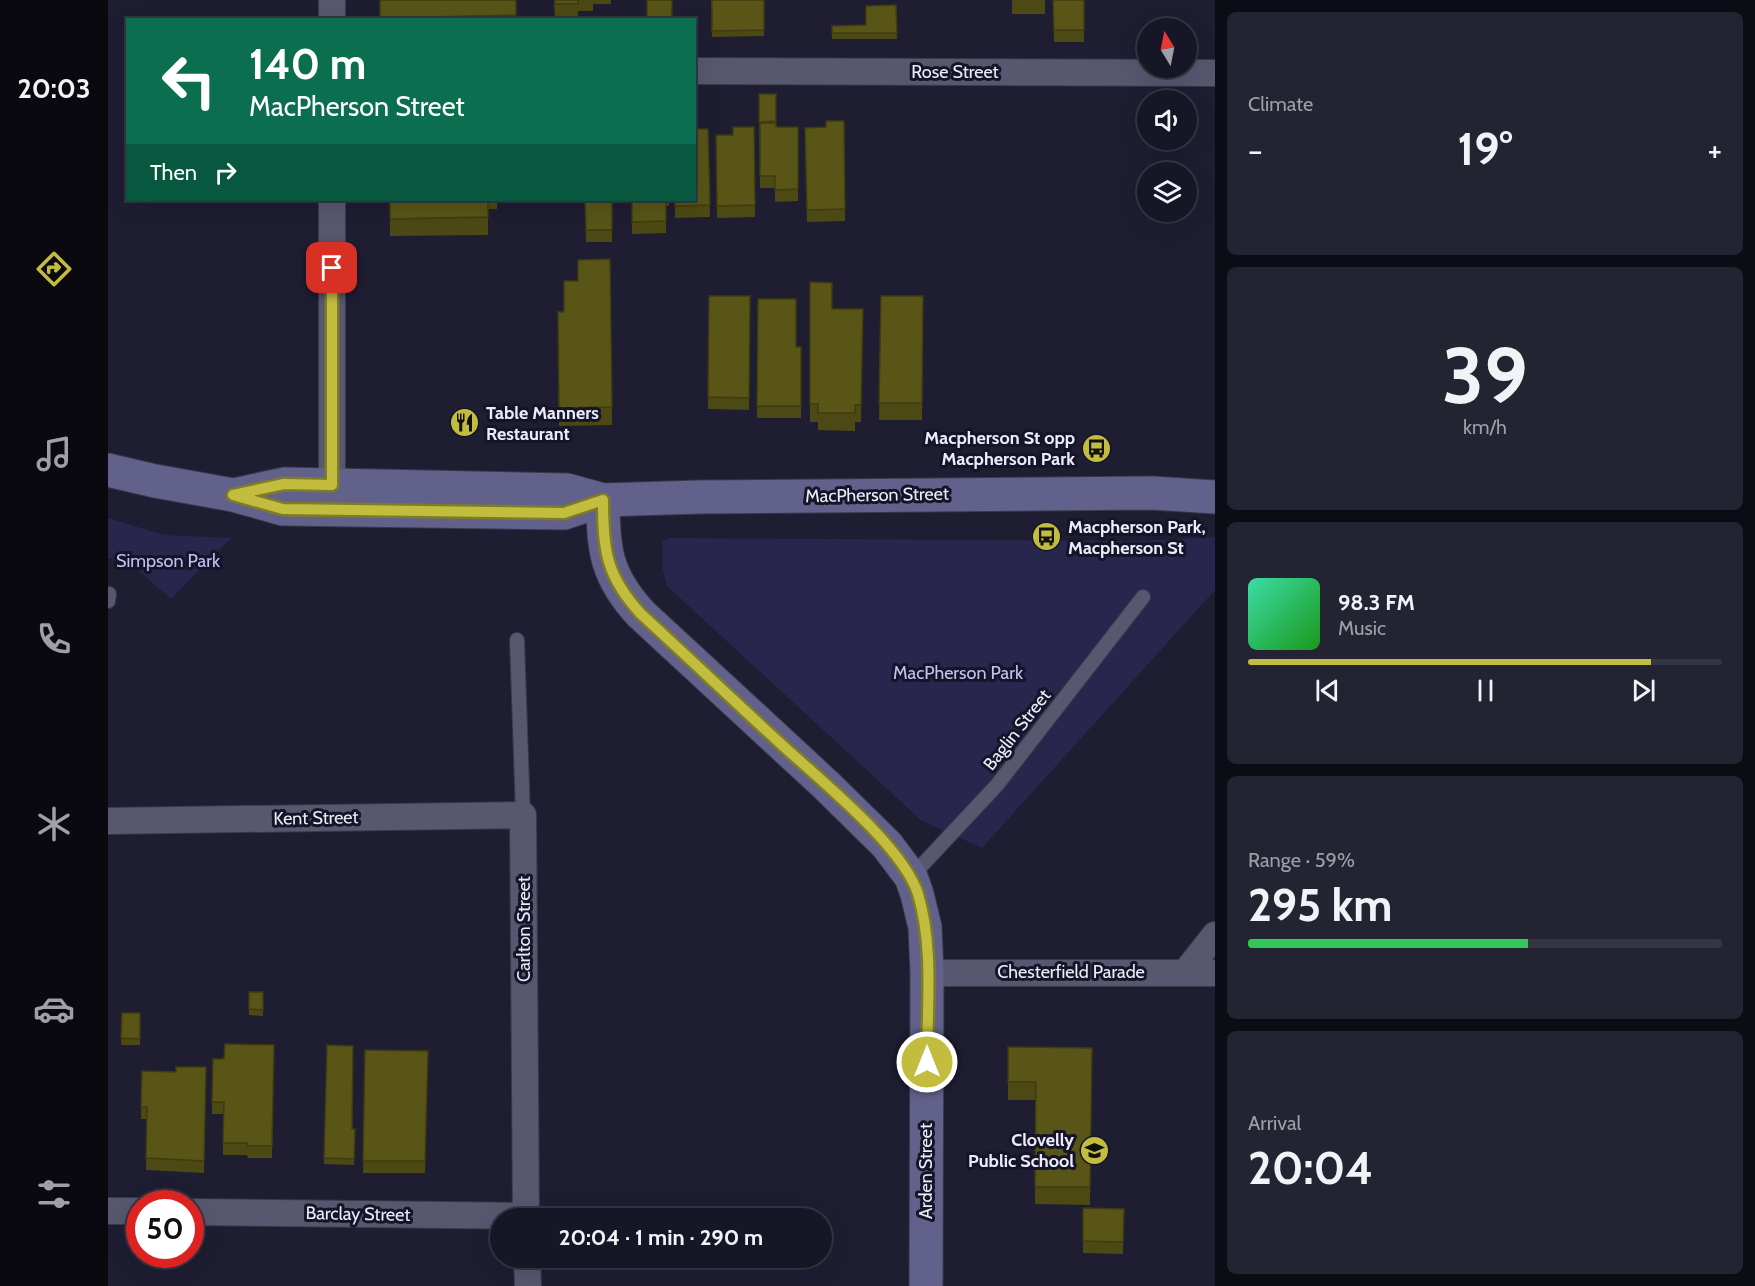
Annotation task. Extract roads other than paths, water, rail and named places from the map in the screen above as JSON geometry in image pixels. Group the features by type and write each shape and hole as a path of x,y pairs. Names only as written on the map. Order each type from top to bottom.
{"main road":[{"name":"MacPherson Street","path":"108,470 233,495 283,509 564,513 603,500 700,497 1152,492 1215,497"},
{"name":"MacPherson Street","path":"1152,492 1215,475"},
{"name":"MacPherson Street","path":"233,495 284,484 567,490 603,500"},
{"name":"Arden Street","path":"603,500 603,535 609,565 627,598 641,614 834,792 887,845 910,877 917,894 925,927 927,972 926,1286"}],"street":[{"path":"332,0 332,18"},
{"name":"Rose Street","path":"696,71 1215,73"},
{"path":"332,201 332,485"},
{"name":"Kent Street","path":"108,821 524,815"},
{"name":"Carlton Street","path":"524,815 526,1208"},
{"path":"1185,972 1215,935"},
{"name":"Chesterfield Parade","path":"927,972 1215,973"},
{"path":"108,1211 126,1211"},
{"name":"Barclay Street","path":"204,1212 490,1216"},
{"path":"527,1268 528,1286"}],"lane":[{"name":"Baglin Street","path":"910,877 997,785 1143,597"},
{"name":"Carlton Street","path":"518,640 524,815"}],"place":[{"name":"Table Manners Restaurant","path":"465,423"},
{"name":"Macpherson St opp Macpherson Park","path":"1096,448"},
{"name":"Macpherson Park, Macpherson St","path":"1047,537"},
{"name":"Clovelly Public School","path":"1095,1150"}],"park label":[{"name":"Simpson Park","path":"168,561"},
{"name":"MacPherson Park","path":"958,673"}]}
